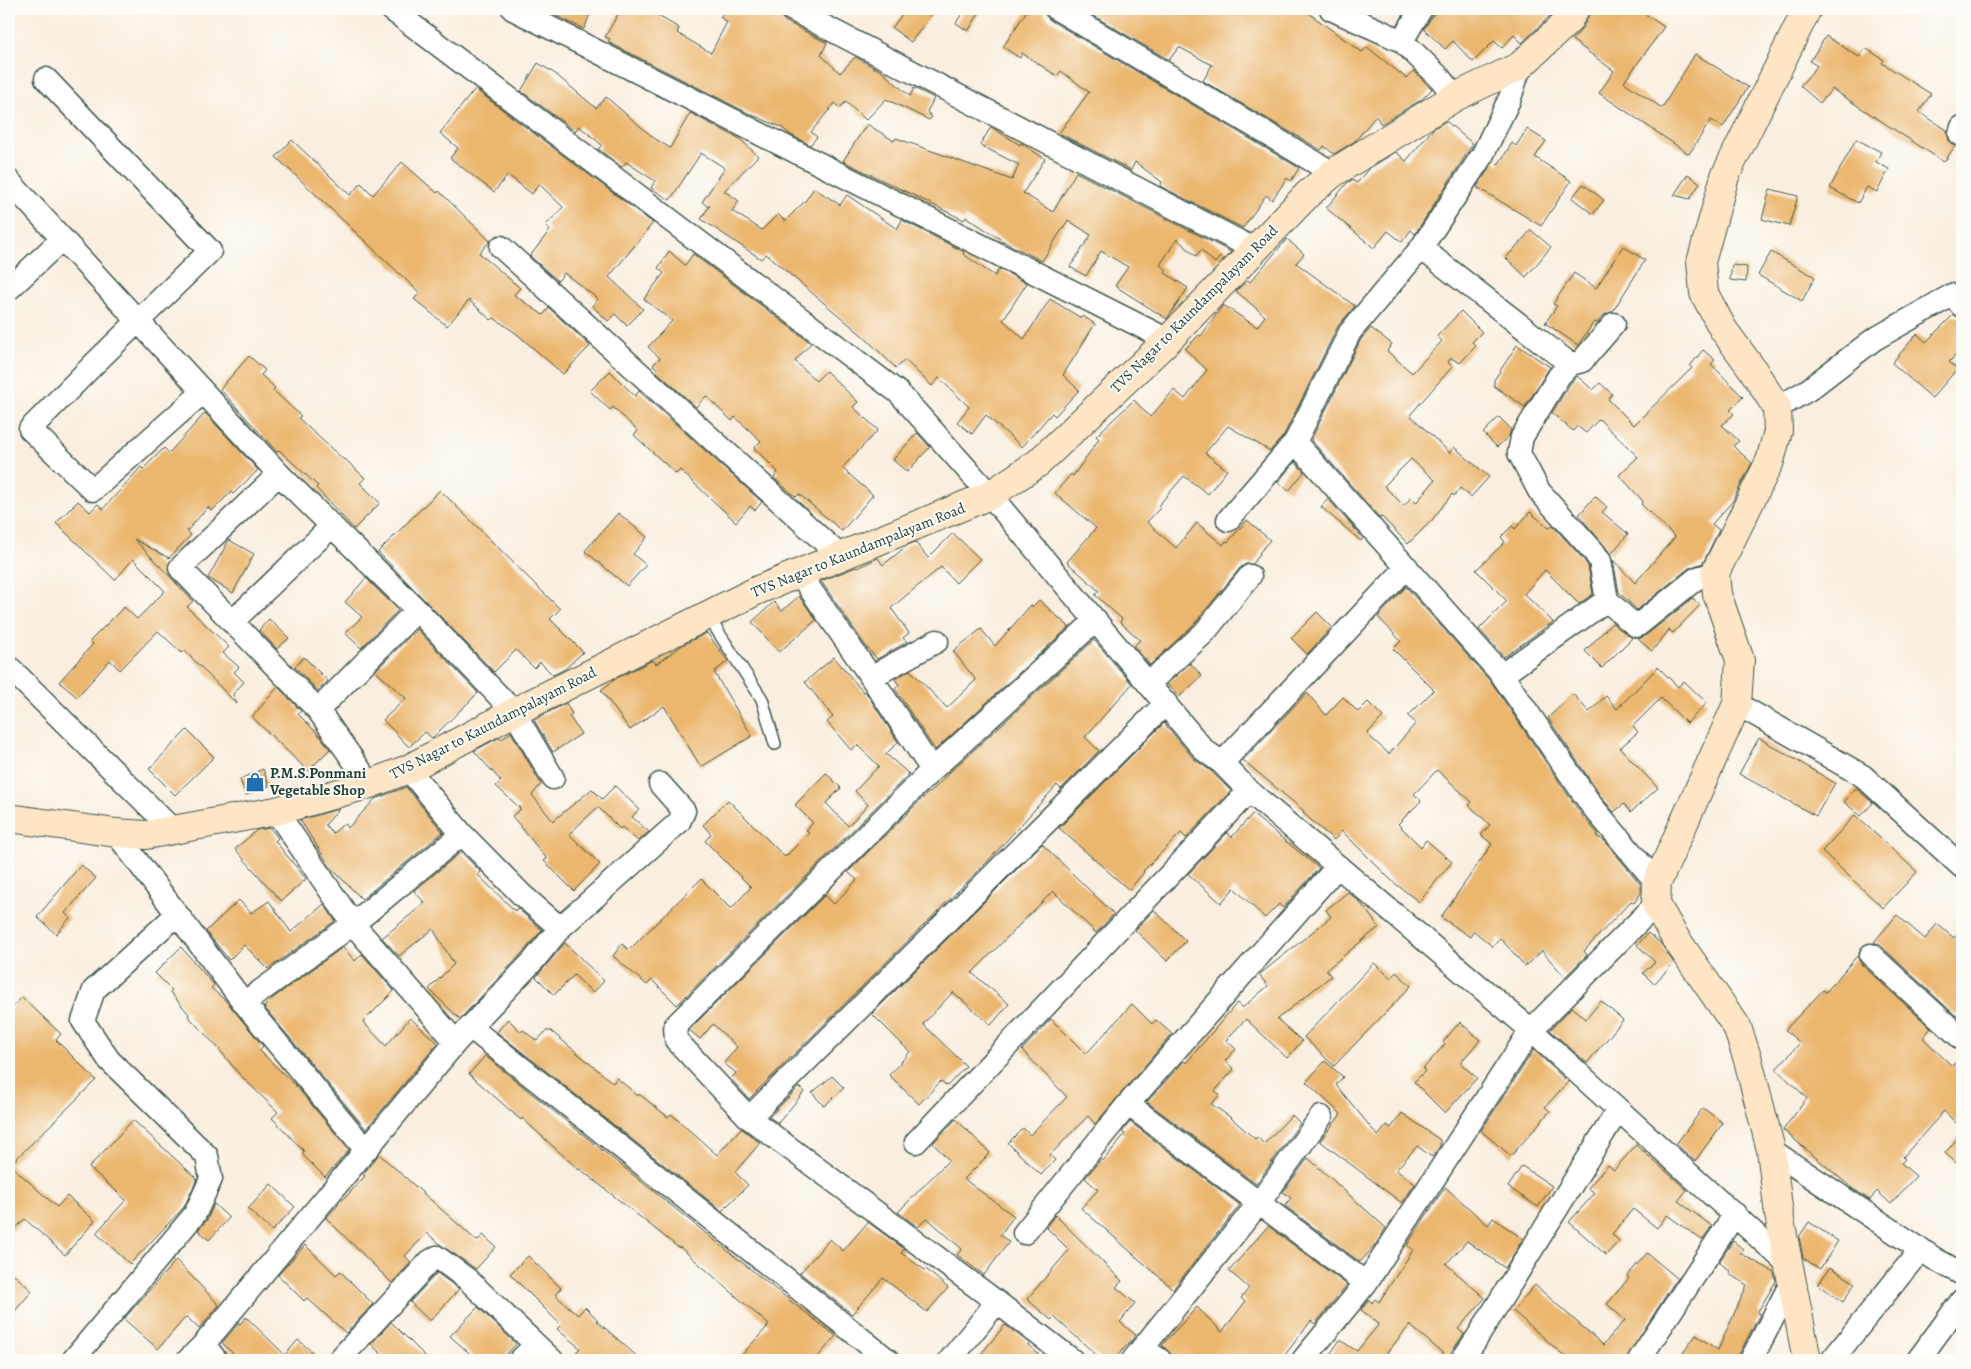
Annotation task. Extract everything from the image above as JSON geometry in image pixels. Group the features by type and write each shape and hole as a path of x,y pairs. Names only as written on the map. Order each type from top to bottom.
{"street":[{"path":"391,9 899,393 990,495 1204,750 1222,763 1249,791 1531,1030 1735,1214 1789,1273"},
{"path":"513,9 1168,340"},
{"path":"791,9 1254,249"},
{"path":"1057,9 1333,173"},
{"path":"1331,9 1402,41 1439,77 1455,97"},
{"path":"1402,41 1421,9"},
{"name":"TVS Nagar to Kaundampalayam Road","path":"9,818 116,834 146,835 276,811 370,784 408,769 514,712 758,590 990,495 1038,463 1168,340 1308,194 1333,173 1455,97 1520,66 1568,21 1575,9"},
{"path":"1303,1360 1366,1283 1531,1030 1657,894 1737,704 1740,660 1717,594 1715,572 1770,461 1778,431 1777,408 1723,328 1704,293 1701,262 1725,176 1807,9"},
{"path":"1228,520 1295,442 1350,332 1421,248 1483,154 1510,98 1520,66"},
{"path":"46,79 210,252 30,429 93,490 203,392"},
{"path":"1962,127 1960,134 1962,135"},
{"path":"9,181 279,474 417,610 514,712 553,778"},
{"path":"9,289 62,239"},
{"path":"501,247 840,556"},
{"path":"1421,248 1570,364"},
{"path":"1777,408 1808,390 1874,340 1952,295 1962,306"},
{"path":"1614,324 1582,361 1570,364 1559,376 1522,437 1519,453 1540,491 1600,561 1600,571 1607,600 1637,626 1697,578 1715,572"},
{"path":"1295,442 1502,675 1592,806 1657,894 1674,936 1737,1027 1748,1060 1771,1150 1779,1215 1807,1360"},
{"path":"279,474 180,568 318,710 370,784"},
{"path":"232,622 332,526"},
{"path":"1222,763 1407,567"},
{"path":"799,573 932,770"},
{"path":"1149,683 1204,634 1250,576"},
{"path":"1502,675 1607,600"},
{"path":"318,710 417,610"},
{"path":"1072,1360 997,1302 748,1118 676,1040 675,1026 932,770 1096,620"},
{"path":"871,677 937,641"},
{"path":"9,667 173,830"},
{"path":"748,1118 1166,704"},
{"path":"1737,704 1863,776 1962,867"},
{"path":"408,769 462,834 522,895 560,928"},
{"path":"188,1360 210,1352 366,1150 463,1034 534,960 560,928 679,822 684,811 660,784"},
{"path":"916,1142 1249,791"},
{"path":"276,811 353,924 463,1034 888,1360"},
{"path":"116,834 244,1003 366,1150"},
{"path":"244,1003 353,924 462,834"},
{"path":"1024,1233 1128,1104 1338,866"},
{"path":"73,1360 195,1214 211,1179 207,1156 110,1060 83,1021 94,990 176,915"},
{"path":"1871,955 1962,1040"},
{"path":"1128,1104 1366,1283"},
{"path":"1462,1360 1618,1110"},
{"path":"1145,1356 1321,1117"},
{"path":"1771,1150 1962,1274"},
{"path":"1639,1360 1735,1214"},
{"path":"1832,1360 1921,1249"},
{"path":"339,1360 430,1261 437,1257 467,1279 536,1355"},
{"path":"1751,1360 1789,1273"},
{"path":"1918,1360 1962,1300"},
{"path":"950,1360 997,1302"}],"lane":[{"path":"710,614 715,627 762,699 775,744"}],"building":[{"path":"542,9 592,9 584,29"},
{"path":"621,9 646,9 679,28 677,33 711,53 727,22 720,17 727,9 778,9 780,16 785,21 827,43 821,55 840,73 855,57 881,71 910,96 914,88 934,98 927,112 932,117 929,120 886,99 866,120 846,102 839,108 835,103 811,132 817,137 810,145 791,135 781,127 750,114 608,42 610,39 605,37"},
{"path":"906,9 936,9 911,42 892,28"},
{"path":"965,9 982,9 968,31 956,23"},
{"path":"1028,9 1044,9 1045,15 1050,20 1299,168 1291,181 1287,178 1272,200 1266,195 1243,228 1160,186 1162,182 1135,162 1131,170 1059,133 1089,92 1061,71 1057,76 1022,53 1020,58 1003,47"},
{"path":"1082,9 1303,9 1362,52 1367,47 1406,78 1414,71 1432,89 1421,100 1381,124 1376,116 1355,141 1334,154 1324,146 1321,150 1203,81 1212,65 1179,47 1169,60"},
{"path":"1437,9 1557,9 1522,43 1514,35 1502,48 1494,41 1473,62 1453,41 1445,49 1424,29"},
{"path":"1591,9 1638,9 1664,27 1624,82 1662,108 1695,54 1748,87 1723,127 1711,120 1689,154 1599,93 1614,71 1572,40 1582,29"},
{"path":"1826,36 1859,57 1865,48 1884,60 1882,63 1931,94 1919,112 1947,130 1949,142 1955,146 1944,162 1832,89 1820,103 1800,86 1817,66 1810,61"},
{"path":"538,63 554,73 596,108 606,97 654,138 670,148 690,113 740,139 758,156 724,191 739,201 732,211 762,230 778,214 785,221 806,200 814,188 840,205 847,195 897,229 902,220 964,252 963,254 995,276 999,269 1027,283 1003,320 1024,339 1050,299 1081,318 1083,316 1095,324 1063,375 1079,390 1055,416 1052,413 1022,447 986,415 972,434 957,422 969,407 939,378 932,386 905,360 896,368 863,336 766,254 761,259 701,219 710,205 708,207 702,202 725,168 701,153 670,200 651,188 655,181 626,162 622,167 598,149 602,145 579,126 575,131 521,91"},
{"path":"475,89 653,223 609,277 643,309 627,326 615,314 608,321 592,306 598,299 564,273 558,281 530,256 550,230 546,225 563,207 539,184 532,194 508,175 494,192 450,158 458,148 440,133"},
{"path":"1446,121 1473,144 1415,234 1411,230 1402,242 1388,231 1374,248 1326,208 1348,182 1352,180 1357,183 1368,169 1396,152 1406,161 1433,129"},
{"path":"867,124 894,141 896,138 1012,180 1019,165 980,145 991,127 1020,145 1021,143 1045,159 1023,193 1053,212 1076,172 1231,252 1223,260 1220,257 1215,263 1201,250 1196,256 1177,239 1160,265 1167,270 1165,273 1188,288 1167,319 1115,286 1128,267 1101,251 1086,276 1070,267 1091,235 1068,220 1042,261 1008,244 966,217 964,220 843,161"},
{"path":"1527,129 1546,141 1535,157 1571,181 1541,226 1477,187 1494,161 1498,165 1512,143 1516,146"},
{"path":"1856,139 1881,152 1876,162 1889,169 1877,192 1867,187 1858,203 1830,188"},
{"path":"292,140 350,195 361,183 373,195 402,162 437,193 439,191 490,241 479,253 520,288 514,295 543,315 549,308 590,346 563,374 517,334 494,318 491,320 469,300 447,326 414,299 420,293 276,157"},
{"path":"1688,174 1700,183 1690,199 1674,195"},
{"path":"1583,184 1604,200 1593,214 1572,198"},
{"path":"1770,189 1798,196 1789,226 1762,219"},
{"path":"1531,230 1551,247 1526,277 1506,258"},
{"path":"1287,239 1304,254 1296,263 1355,306 1338,326 1284,435 1270,451 1228,426 1205,453 1227,470 1208,494 1184,476 1147,522 1176,548 1197,523 1223,545 1226,541 1228,542 1247,520 1270,540 1253,564 1246,564 1240,568 1194,624 1150,665 1134,646 1140,640 1120,622 1122,619 1095,595 1099,591 1067,562 1096,528 1055,493 1071,474 1073,476 1099,439 1096,436 1134,400 1150,417 1174,390 1185,399 1207,370 1185,349 1199,335 1201,336 1223,305 1257,327 1265,316 1236,291 1248,280 1250,282"},
{"path":"1623,246 1645,260 1613,311 1604,315 1597,323 1594,322 1578,345 1545,323 1557,306 1553,304 1574,273 1596,288"},
{"path":"669,251 685,265 693,254 811,343 795,361 816,381 826,371 858,402 853,407 878,430 842,468 873,495 842,531 799,494 796,497 774,478 778,472 754,448 761,441 735,417 732,421 706,396 696,407 656,371 658,369 653,365 660,358 648,347 672,321 644,299 664,273 658,268"},
{"path":"1771,252 1815,277 1802,301 1758,275"},
{"path":"1732,265 1747,267 1746,282 1730,280"},
{"path":"1461,311 1482,332 1472,342 1476,346 1460,363 1451,358 1448,362 1452,367 1410,415 1450,453 1454,447 1489,477 1471,497 1460,488 1454,496 1452,494 1432,520 1408,544 1382,517 1380,518 1311,440 1361,339 1371,328 1392,344 1387,351 1412,373 1442,341 1437,336","holes":["1411,459 1435,480 1416,503 1411,498 1404,506 1384,486"]},
{"path":"1953,315 1962,319 1962,349 1949,362 1957,369 1932,398 1892,363 1917,334 1926,342"},
{"path":"1517,345 1550,367 1525,407 1494,386 1494,380"},
{"path":"1703,350 1715,360 1711,364 1743,397 1730,410 1734,414 1722,425 1739,441 1733,446 1752,463 1732,502 1712,524 1719,530 1703,563 1689,568 1637,610 1619,592 1613,560 1635,583 1675,537 1641,504 1643,501 1619,475 1638,457 1599,419 1586,433 1577,426 1573,431 1552,413 1577,376 1593,390 1600,383 1612,394 1608,399 1634,425 1692,368 1690,366"},
{"path":"249,356 265,370 261,375 275,388 273,390 301,416 298,418 365,478 360,483 380,503 354,529 316,488 318,486 279,450 277,452 220,389"},
{"path":"610,371 635,396 639,391 762,502 755,510 750,506 736,522 680,470 676,474 634,435 638,431 613,407 610,410 590,391"},
{"path":"205,413 258,470 233,494 231,492 212,511 208,507 187,531 191,535 169,558 134,539 193,601 187,607 229,647 223,653 239,667 234,672 244,682 233,694 237,704 184,650 182,653 158,631 120,670 110,660 77,697 59,682 93,644 90,641 124,607 137,619 165,591 133,559 115,580 56,523 78,501 90,512 98,504 103,509 141,467 143,469 164,448 169,453"},
{"path":"1499,417 1511,429 1509,436 1497,447 1483,433"},
{"path":"917,433 930,447 907,472 893,460"},
{"path":"1295,462 1304,472 1289,491 1278,482"},
{"path":"440,490 560,609 550,619 583,652 565,669 553,675 540,662 534,668 516,650 494,672 378,552"},
{"path":"1595,496 1607,507 1602,512 1628,534 1611,554 1579,515"},
{"path":"1328,499 1363,538 1361,541 1321,507"},
{"path":"1530,512 1549,528 1553,526 1584,560 1588,566 1593,594 1579,604 1545,570 1524,594 1553,622 1504,657 1479,629 1507,601 1476,570 1505,542 1501,537 1512,526 1515,529"},
{"path":"618,513 647,537 633,554 646,565 627,586 585,551"},
{"path":"953,533 980,559 956,583 941,567 891,608 909,633 903,638 907,642 877,659 865,645 821,581 878,558 883,565 908,545 915,542 928,558"},
{"path":"229,540 254,554 233,593 208,578"},
{"path":"366,578 398,610 361,648 345,633 362,617 345,602"},
{"path":"1406,587 1492,683 1581,814 1598,834 1596,836 1605,841 1641,885 1641,893 1634,903 1631,901 1584,951 1587,955 1565,977 1542,951 1525,966 1500,938 1493,947 1474,931 1470,937 1441,917 1492,844 1481,835 1490,825 1469,805 1472,802 1437,770 1414,794 1421,801 1398,824 1421,847 1426,840 1452,862 1419,902 1392,881 1342,831 1334,840 1303,813 1304,811 1243,760 1307,693 1326,715 1343,697 1358,712 1368,702 1383,717 1367,734 1389,754 1416,723 1408,716 1434,690 1393,649 1401,641 1378,617"},
{"path":"799,596 816,620 779,652 752,622 774,602 782,611"},
{"path":"1693,598 1700,605 1673,633 1669,630 1652,651 1638,639 1645,636"},
{"path":"1039,600 1069,627 935,750 895,689 899,685 895,679 910,670 947,708 976,680 953,651 981,629 995,646 1031,605 1032,607"},
{"path":"1317,612 1332,627 1307,654 1291,638"},
{"path":"269,619 289,638 277,649 259,630"},
{"path":"1612,623 1632,638 1602,668 1585,651"},
{"path":"417,629 478,693 432,738 425,732 409,747 383,720 406,698 375,671"},
{"path":"707,633 728,661 714,672 752,736 701,767 664,706 630,730 601,690 617,678 653,660 656,664 684,644"},
{"path":"1094,640 1132,684 1085,737 1099,751 1061,789 1057,785 988,861 749,1099 731,1079 736,1073 724,1063 737,1047 713,1024 700,1039 689,1030 825,895 834,904 857,880 848,872 952,770"},
{"path":"304,657 328,681 318,691 295,667"},
{"path":"834,657 863,692 865,691 898,742 886,754 909,774 677,1005 652,980 647,985 613,956 622,944 629,950 701,879 731,909 751,887 705,841 711,834 703,825 728,800 785,857 809,833 806,830 813,823 795,805 826,773 841,788 826,803 848,826 868,805 855,791 879,766 857,745 851,750 827,722 833,717 805,682"},
{"path":"1190,663 1202,676 1179,697 1167,684"},
{"path":"1658,667 1678,687 1684,681 1707,703 1687,723 1661,698 1633,726 1638,732 1620,748 1658,788 1631,812 1624,804 1614,812 1602,798 1548,718 1573,694 1589,712 1606,696 1617,709"},
{"path":"278,687 301,711 298,714 330,749 308,771 252,717"},
{"path":"566,703 572,714 569,716 581,734 553,752 534,720"},
{"path":"1164,723 1194,759 1211,771 1231,791 1186,838 1181,833 1143,871 1129,890 1059,828"},
{"path":"187,730 214,757 175,795 149,769"},
{"path":"511,732 541,784 532,795 553,821 592,789 602,799 615,786 639,809 632,817 649,832 638,841 622,827 620,829 598,807 569,834 600,864 574,891 544,861 547,859 512,816 521,809 496,786 501,781 474,751 500,737 502,739"},
{"path":"1759,738 1835,783 1816,816 1739,774"},
{"name":"P.M.S.Ponmani Vegetable Shop","path":"263,769 269,786 246,795 240,779"},
{"path":"406,787 443,832 362,899 331,868 300,820 339,809 325,825 333,833 345,823 348,828 375,799"},
{"path":"1856,788 1873,803 1861,816 1844,802"},
{"path":"1252,814 1319,868 1283,908 1279,904 1265,918 1234,888 1221,903 1188,874 1227,833 1232,837"},
{"path":"1855,815 1917,872 1883,908 1822,851"},
{"path":"270,828 278,838 275,841 306,879 281,901 235,849 257,830"},
{"path":"1042,844 1114,914 1096,933 1053,891 972,973 1009,1004 991,1025 953,992 923,1024 966,1066 947,1086 941,1081 919,1104 889,1075 910,1052 872,1014"},
{"path":"461,852 481,872 478,875 515,911 517,908 542,930 460,1019 429,989 454,964 433,929 399,956 382,938 425,903 414,891"},
{"path":"81,865 96,878 65,913 70,918 56,934 37,917"},
{"path":"1348,892 1359,901 1379,927 1326,970 1331,976 1277,1019 1302,1041 1287,1058 1246,1019 1226,1040 1236,1049 1225,1061 1234,1069 1215,1091 1220,1095 1211,1104 1264,1144 1292,1115 1300,1123 1256,1184 1147,1102 1184,1061 1186,1063 1237,1003 1242,1008 1268,986 1259,975 1331,917 1326,910"},
{"path":"239,900 251,913 269,901 291,932 324,904 335,921 268,969 244,945 229,960 206,931"},
{"path":"1154,910 1186,941 1167,961 1135,930"},
{"path":"1897,915 1925,939 1937,924 1954,938 1962,929 1962,1009 1956,1016 1880,945 1874,942"},
{"path":"1648,933 1661,944 1674,963 1654,984 1643,973 1655,962 1637,945"},
{"path":"565,943 604,981 593,993 574,975 554,995 536,977"},
{"path":"181,947 214,985 211,988 227,1002 263,1046 259,1050 297,1087 349,1150 325,1177 302,1154 304,1151 272,1118 278,1112 239,1074 188,1016 189,1014 170,992 172,990 155,973"},
{"path":"343,947 355,961 362,954 394,991 363,1022 386,1046 410,1018 438,1043 366,1129 264,1007 273,998"},
{"path":"1857,956 1862,965 1931,1028 1923,1038 1952,1066 1962,1056 1962,1129 1944,1111 1903,1157 1905,1159 1901,1163 1916,1176 1891,1204 1877,1191 1870,1200 1852,1188 1783,1130 1807,1098 1776,1069 1800,1043 1785,1030 1823,990 1826,992"},
{"path":"1374,963 1391,978 1396,972 1411,986 1334,1066 1304,1037"},
{"path":"22,997 61,1034 56,1040 96,1080 10,1165 57,1207 67,1196 95,1221 65,1255 25,1219 9,1235 9,1011"},
{"path":"1601,1001 1623,1020 1587,1063 1550,1030 1572,1007 1586,1019"},
{"path":"1132,1004 1152,1024 1156,1020 1172,1034 1095,1124 1088,1116 1050,1155 1055,1160 1041,1175 1008,1143 1023,1128 1030,1135 1067,1097 1022,1050 1051,1019 1086,1054"},
{"path":"508,1019 521,1032 523,1030 537,1041 546,1031 551,1031 613,1083 617,1078 638,1096 639,1094 668,1117 671,1114 717,1155 741,1128 760,1143 735,1172 748,1185 722,1211 497,1032"},
{"path":"1460,1022 1480,1040 1460,1063 1477,1078 1445,1113 1414,1082 1425,1071 1423,1069 1445,1044 1443,1042"},
{"path":"1534,1050 1568,1082 1545,1107 1550,1111 1511,1156 1481,1131"},
{"path":"485,1056 836,1336 815,1360 737,1360 769,1325 680,1247 579,1170 522,1118 521,1120 469,1074"},
{"path":"1325,1061 1343,1077 1336,1085 1378,1136 1387,1125 1391,1128 1402,1113 1440,1140 1440,1146 1432,1157 1417,1146 1396,1170 1415,1184 1402,1203 1320,1141 1341,1114 1306,1082"},
{"path":"832,1076 844,1088 824,1106 812,1093"},
{"path":"799,1087 804,1092 778,1123 769,1117"},
{"path":"1703,1108 1723,1123 1695,1161 1676,1144"},
{"path":"956,1119 990,1153 964,1179 1014,1216 1000,1235 1009,1242 984,1275 957,1255 962,1249 927,1218 918,1227 898,1212 949,1160 933,1143"},
{"path":"133,1120 197,1179 184,1207 130,1264 96,1233 126,1200 89,1167"},
{"path":"1130,1122 1240,1205 1173,1289 1081,1208 1098,1190 1085,1178 1101,1159 1103,1161 1125,1134 1122,1132"},
{"path":"1962,1133 1962,1168 1945,1153"},
{"path":"1636,1145 1687,1190 1678,1201 1712,1226 1702,1240 1667,1215 1657,1228 1633,1209 1612,1234 1619,1241 1606,1255 1569,1222 1595,1193 1588,1188 1608,1165 1614,1170"},
{"path":"379,1154 477,1241 483,1235 496,1247 476,1269 427,1233 405,1256 411,1262 392,1283 326,1218 365,1176 363,1174"},
{"path":"1308,1158 1386,1228 1374,1247 1360,1262 1285,1206 1291,1198 1283,1192"},
{"path":"1522,1166 1552,1186 1538,1207 1508,1187"},
{"path":"271,1184 295,1207 272,1231 248,1209"},
{"path":"1445,1187 1488,1225 1493,1218 1523,1239 1505,1268 1467,1241 1446,1264 1485,1298 1458,1329 1464,1334 1447,1357 1410,1325 1381,1360 1326,1360 1340,1340 1357,1351 1379,1324 1361,1310 1369,1300 1372,1303 1375,1299 1379,1302 1413,1250 1407,1245"},
{"path":"214,1204 229,1218 209,1240 198,1230 207,1220"},
{"path":"1055,1215 1122,1281 1116,1287 1135,1303 1120,1322 1136,1335 1114,1360 1102,1360 1054,1317 1051,1320 1027,1299 1069,1250 1046,1227"},
{"path":"868,1222 904,1249 901,1253 926,1269 948,1288 927,1312 883,1278 852,1314 800,1273 830,1239 843,1251"},
{"path":"1809,1222 1838,1241 1820,1269 1803,1258 1799,1237"},
{"path":"1268,1226 1347,1285 1315,1324 1311,1321 1281,1360 1207,1360 1199,1354 1192,1360 1174,1360 1162,1345 1197,1307 1222,1332 1245,1302 1241,1298 1249,1288 1229,1271"},
{"path":"1733,1241 1743,1249 1740,1253 1774,1272 1776,1281 1757,1313 1760,1314 1739,1354 1738,1360 1678,1360 1696,1335 1718,1350 1747,1285 1729,1274 1730,1271 1719,1262"},
{"path":"305,1245 336,1275 340,1271 373,1304 346,1333 307,1298 304,1301 278,1275"},
{"path":"1647,1253 1677,1278 1625,1360 1569,1360 1513,1311 1535,1285 1603,1345 1625,1320 1607,1304 1629,1278 1627,1276"},
{"path":"528,1256 561,1288 555,1295 578,1315 585,1307 597,1321 641,1360 570,1360 580,1348 557,1329 561,1325 510,1274"},
{"path":"176,1260 219,1305 199,1329 187,1317 184,1319 158,1349 124,1319"},
{"path":"1830,1267 1855,1283 1843,1302 1818,1285"},
{"path":"9,1270 32,1291 9,1318"},
{"path":"437,1273 459,1289 430,1321 410,1302"},
{"path":"478,1307 516,1344 501,1360 477,1360 450,1336"},
{"path":"246,1317 285,1355 298,1340 322,1360 240,1360 222,1343"},
{"path":"391,1322 429,1360 387,1360 371,1344"},
{"path":"1005,1325 1029,1343 1028,1345 1045,1360 976,1360"}],"place":[{"name":"P.M.S.Ponmani Vegetable Shop","path":"255,782"}]}
